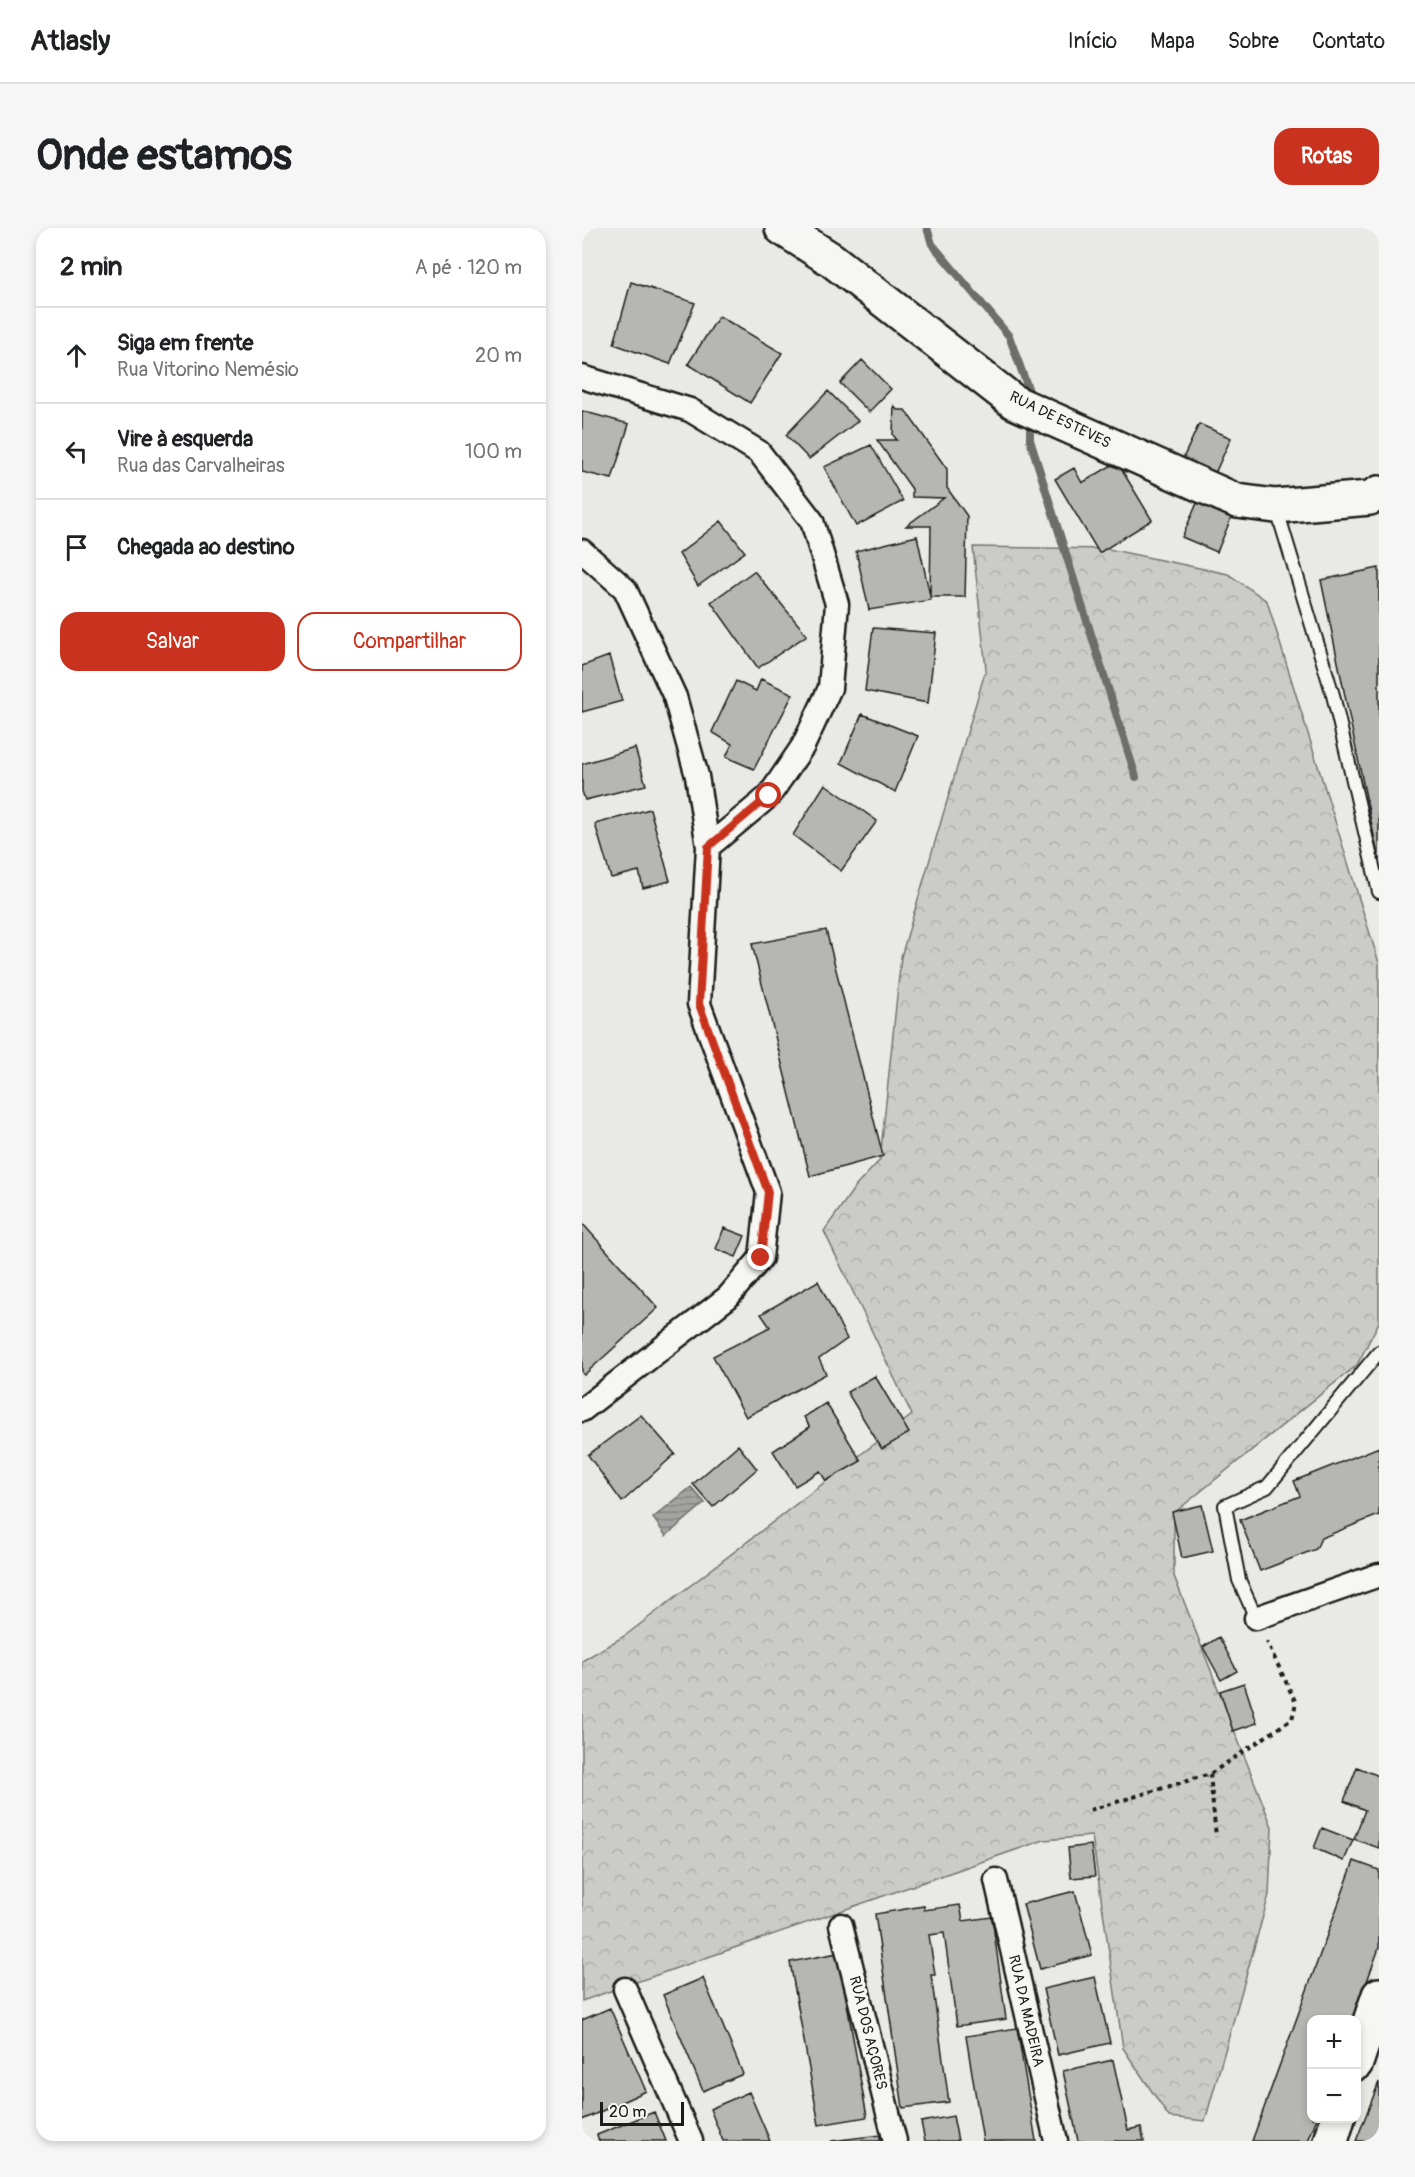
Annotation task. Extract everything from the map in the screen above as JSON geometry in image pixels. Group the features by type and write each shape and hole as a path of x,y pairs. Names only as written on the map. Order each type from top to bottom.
{"street":[{"name":"RUA DE ESTEVES","path":"782,228 832,260 1014,402 1237,501 1275,506 1370,498 1379,493"},
{"path":"582,377 690,410 759,452 812,521 837,604 830,688 803,746 769,796 708,847"},
{"path":"582,551 625,588 675,697 697,776 708,847 699,1004 768,1192 761,1258 728,1297 582,1410"},
{"path":"1256,1618 1379,1575"},
{"name":"RUA DA MADEIRA","path":"996,1880 1056,2141"},
{"name":"RUA DOS AÇORES","path":"842,1925 894,2141"},
{"path":"625,1989 691,2141"},
{"path":"1361,2048 1379,1995"},
{"path":"1331,2141 1336,2123"}],"lane":[{"path":"1275,506 1333,695 1379,892"},
{"path":"1256,1618 1239,1580 1226,1506 1267,1487 1379,1352"}],"path":[{"path":"1090,1810 1210,1774 1292,1719 1296,1704 1256,1618"},
{"path":"1210,1774 1216,1837"}],"green space":[{"path":"973,547 1108,549 1228,574 1267,601 1379,963 1379,1322 1357,1365 1174,1513 1174,1576 1272,1827 1269,1895 1205,2121 1169,2117 1123,2048 1092,1836 1044,1840 582,2001 582,1661 626,1635 912,1415 824,1231 855,1187 880,1160 901,957 986,669"}],"shaded area":[{"path":"691,1487 705,1503 666,1536 653,1518"}],"building":[{"path":"631,282 695,303 670,364 614,344"},
{"path":"719,316 782,353 750,403 688,364"},
{"path":"862,360 891,389 869,412 840,383"},
{"path":"828,391 858,421 809,459 786,435"},
{"path":"894,406 897,410 905,410 947,469 947,488 967,516 965,597 930,597 931,526 906,526 944,498 912,497 912,489 877,440 897,440 893,435"},
{"path":"582,411 629,424 612,479 582,472"},
{"path":"1199,424 1231,438 1212,480 1180,465"},
{"path":"871,445 903,501 856,526 824,467"},
{"path":"1117,462 1152,520 1099,553 1055,479 1074,468 1082,483"},
{"path":"1198,501 1232,516 1217,552 1182,537"},
{"path":"721,521 745,552 698,586 679,554"},
{"path":"917,536 931,600 869,610 856,551"},
{"path":"1379,568 1379,860 1321,580"},
{"path":"754,571 807,635 758,668 711,602"},
{"path":"873,628 936,633 928,703 865,691"},
{"path":"609,656 622,701 582,712 582,666"},
{"path":"761,679 793,694 754,769 726,757 732,744 712,732 736,681 756,691"},
{"path":"862,714 918,736 895,792 841,763"},
{"path":"635,748 646,785 585,800 582,791 582,764"},
{"path":"825,784 877,821 841,871 793,835"},
{"path":"650,809 670,881 643,888 639,871 611,878 595,824"},
{"path":"826,930 883,1156 810,1176 752,944"},
{"path":"582,1223 658,1308 584,1375 582,1373"},
{"path":"724,1228 745,1236 736,1257 716,1249"},
{"path":"818,1281 847,1339 819,1359 826,1374 746,1417 713,1356 770,1327 761,1314"},
{"path":"875,1376 909,1433 882,1449 847,1392"},
{"path":"826,1403 861,1461 826,1481 820,1471 795,1486 773,1451 810,1427 804,1417"},
{"path":"641,1415 675,1454 622,1502 588,1455"},
{"path":"738,1445 757,1469 713,1507 693,1484"},
{"path":"1379,1447 1379,1515 1321,1538 1316,1549 1260,1571 1240,1520 1300,1496 1294,1481"},
{"path":"1202,1505 1213,1551 1182,1558 1172,1512"},
{"path":"1219,1637 1237,1671 1221,1680 1203,1647"},
{"path":"1244,1683 1257,1723 1233,1731 1220,1691"},
{"path":"1357,1767 1379,1776 1379,1848 1354,1839 1365,1810 1344,1801"},
{"path":"1322,1828 1353,1840 1344,1861 1314,1848"},
{"path":"1091,1845 1095,1876 1071,1878 1068,1848"},
{"path":"1354,1861 1379,1870 1379,1948 1355,2015 1307,2015 1307,2123 1315,2123 1308,2141 1252,2141"},
{"path":"1075,1891 1092,1955 1040,1969 1023,1904"},
{"path":"960,1905 963,1921 992,1917 1006,2019 957,2026 944,1933 929,1935 935,1975 931,1975 949,2102 903,2108 875,1914 924,1906 924,1910"},
{"path":"838,1953 867,2117 819,2125 790,1962"},
{"path":"1095,1977 1110,2043 1058,2055 1043,1989"},
{"path":"703,1978 743,2074 703,2091 663,1995"},
{"path":"610,2008 646,2091 582,2120 582,2020"},
{"path":"1017,2028 1036,2141 983,2141 966,2036"},
{"path":"1113,2060 1128,2130 1141,2127 1144,2141 1078,2141 1063,2071"},
{"path":"1379,2082 1379,2141 1356,2141"},
{"path":"749,2092 770,2141 723,2141 710,2109"},
{"path":"654,2112 666,2141 599,2141 597,2135"},
{"path":"953,2116 958,2141 925,2141 921,2122"},
{"path":"880,2135 880,2141 831,2141"}],"waterway":[{"path":"927,228 932,244 1009,336 1032,399"},
{"path":"1030,425 1030,440 1136,777"}],"route":[{"path":"761,1258 768,1192 699,1004 708,847 769,796"}]}
